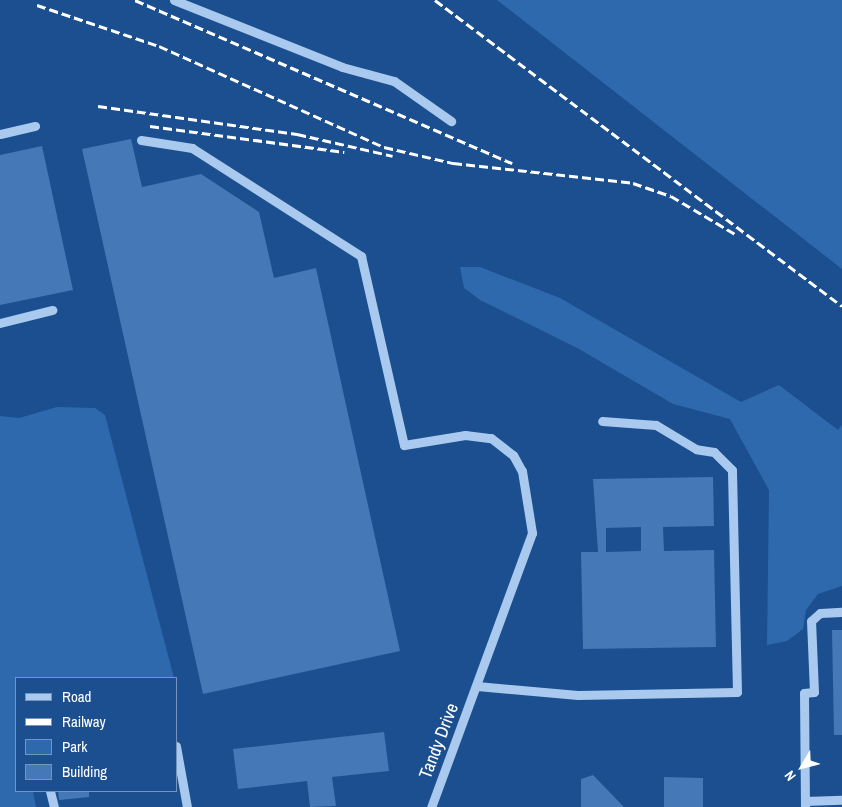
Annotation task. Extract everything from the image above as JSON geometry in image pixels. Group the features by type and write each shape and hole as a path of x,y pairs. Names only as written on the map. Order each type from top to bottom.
{"street":[{"path":"174,0 342,66 394,81 451,122"},
{"path":"0,134 35,126"},
{"name":"Tandy Drive","path":"141,140 192,148 361,256 404,445 464,434 491,438 514,455 522,470 532,533 431,807"},
{"path":"0,323 52,310"},
{"path":"477,686 578,695 737,692 732,470 714,452 696,449 656,425 602,421"},
{"path":"842,612 820,613 811,621 814,692 804,693 805,804 842,800"},
{"path":"178,757 187,807"},
{"path":"50,792 54,807"}],"green space":[{"path":"497,0 842,0 842,269"},
{"path":"460,267 480,267 560,298 741,402 779,385 838,430 842,425 842,586 818,594 806,610 803,629 787,641 767,645 769,490 730,419 673,404 579,349 480,300 464,288"},
{"path":"57,407 95,408 105,415 174,677 15,677 15,792 33,792 36,807 0,807 0,416 19,418"}],"building":[{"path":"131,139 142,187 201,174 259,212 274,278 316,268 400,651 203,694 82,149"},
{"path":"42,146 73,290 0,305 0,155"},
{"path":"713,477 714,526 663,527 664,551 714,550 716,647 583,649 581,552 598,552 593,479","holes":["641,527 641,551 606,552 606,528"]},
{"path":"832,630 842,630 842,735 834,735"},
{"path":"384,732 389,771 332,777 336,806 310,807 307,781 238,789 233,749"},
{"path":"593,775 624,807 581,807 581,779"},
{"path":"664,777 703,778 703,807 664,807"},
{"path":"58,792 89,792 89,797 59,800"}],"railway":[{"path":"135,0 512,163"},
{"path":"435,0 842,306"},
{"path":"37,5 159,46 384,147 453,163 633,183 671,196 735,234"},
{"path":"98,106 297,134 393,156"},
{"path":"150,126 344,152"}]}
